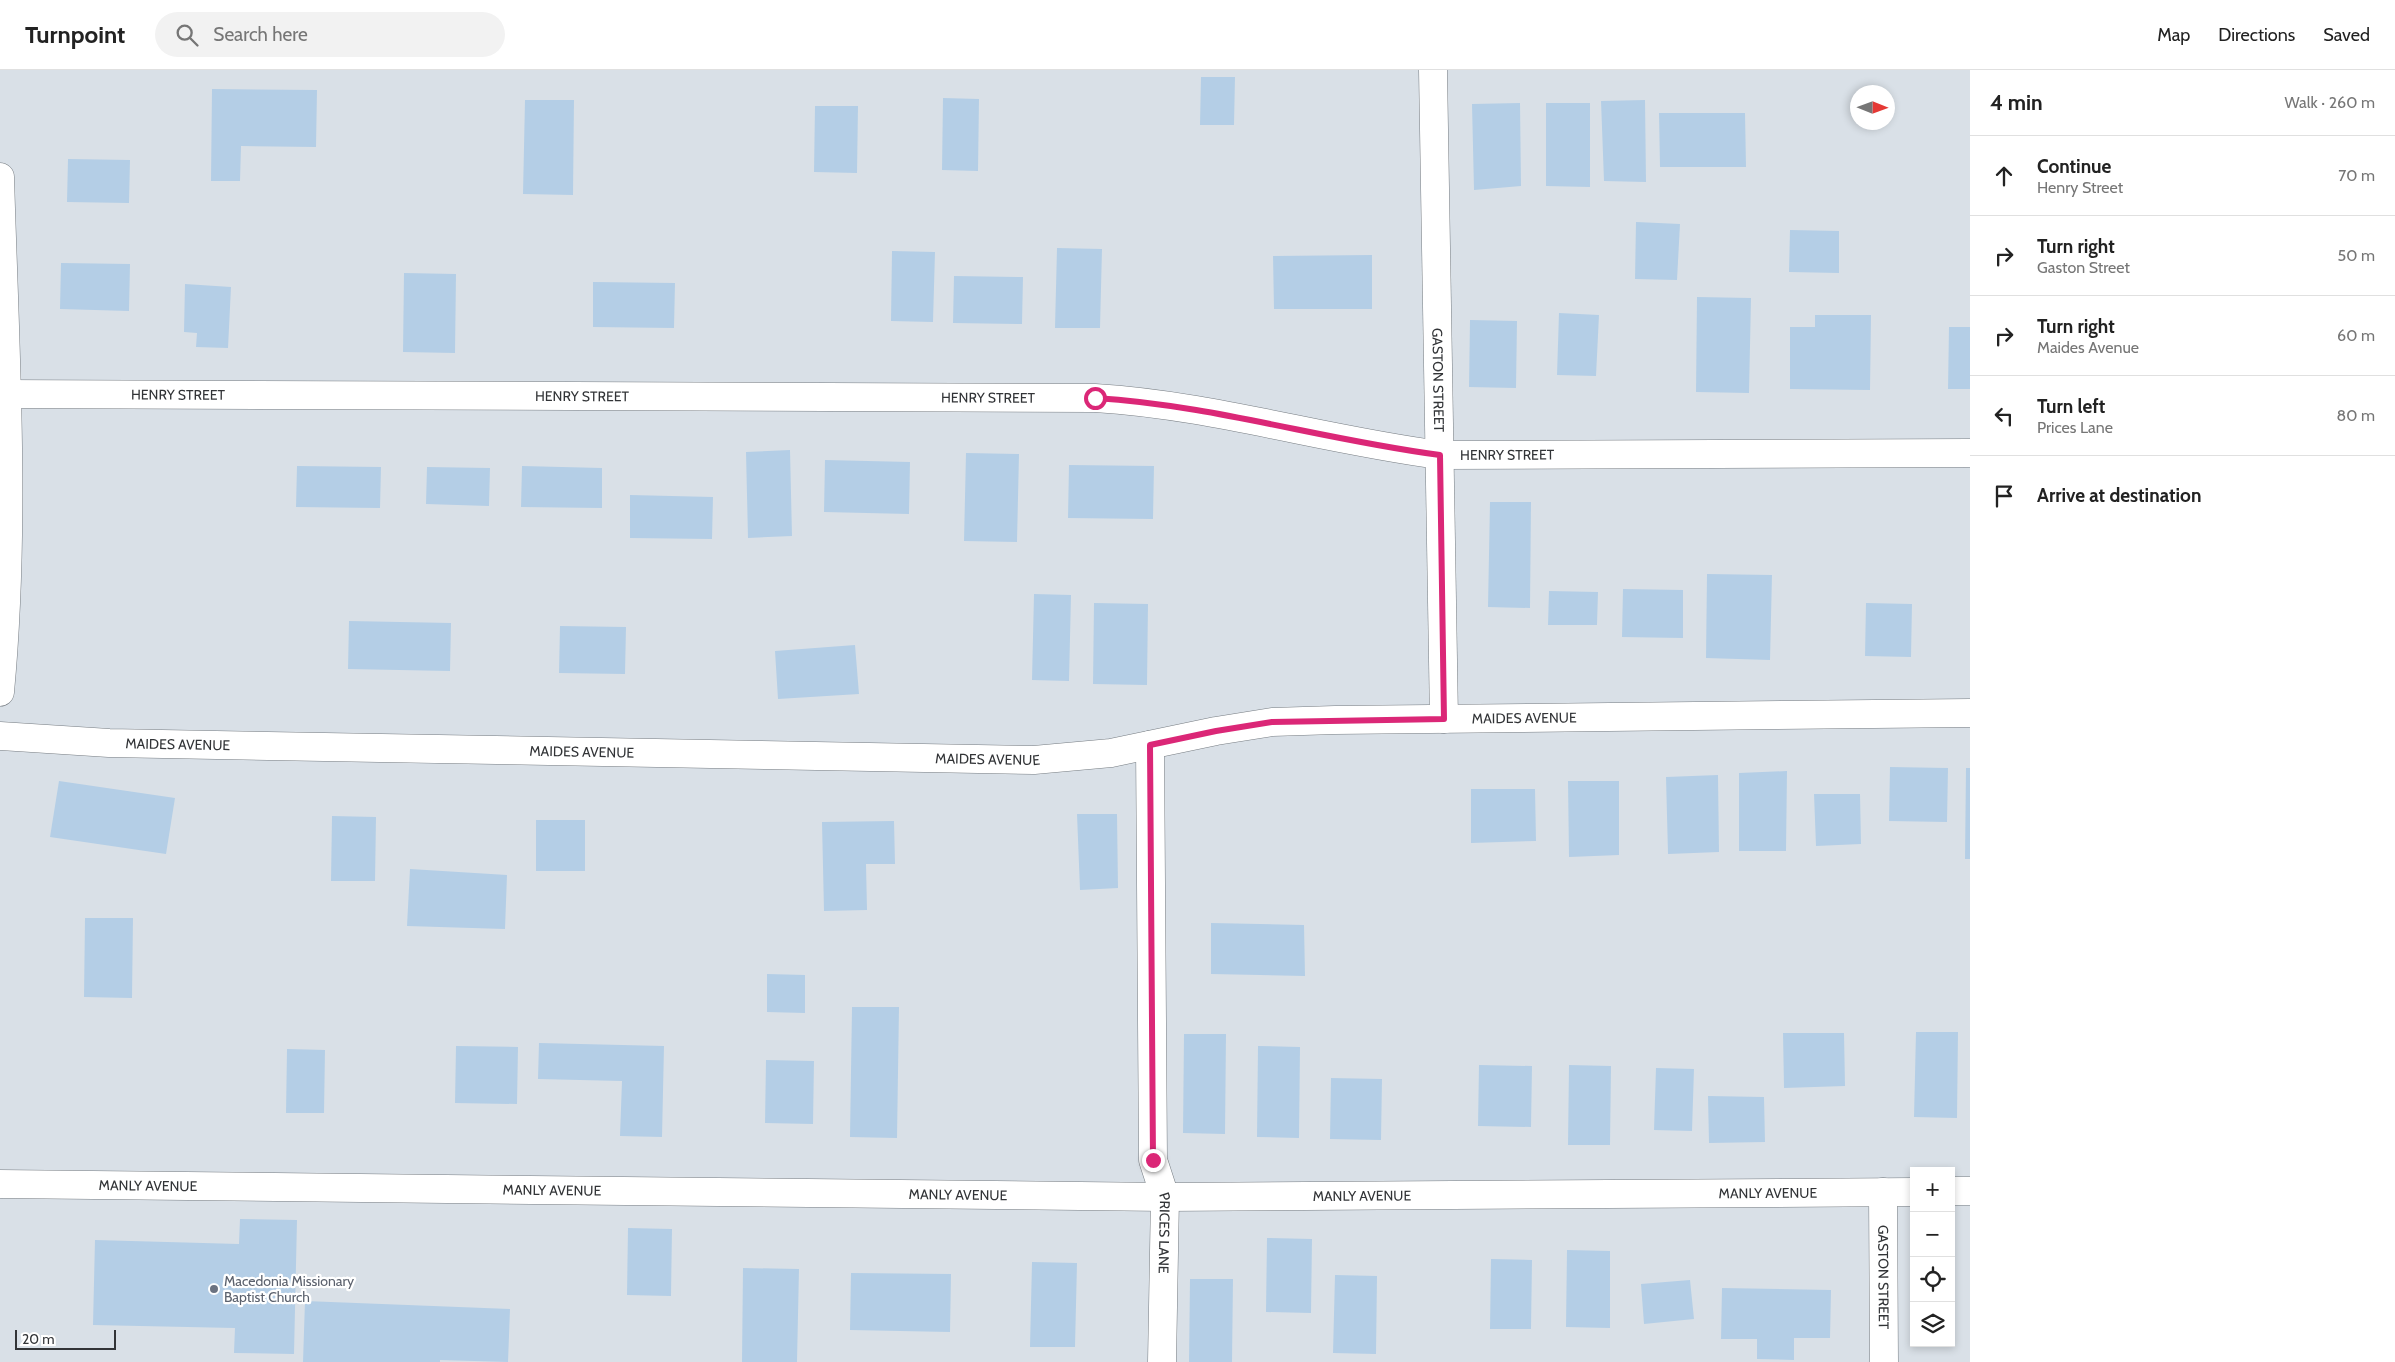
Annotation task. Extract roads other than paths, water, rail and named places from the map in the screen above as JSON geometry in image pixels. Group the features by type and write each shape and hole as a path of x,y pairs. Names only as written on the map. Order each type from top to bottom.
{"street":[{"name":"GASTON STREET","path":"1433,70 1444,719"},
{"path":"0,177 6,579 0,692"},
{"name":"HENRY STREET","path":"4,394 1095,398 1144,401 1188,408 1391,448 1440,455 1970,453"},
{"name":"MAIDES AVENUE","path":"0,736 109,743 1034,760 1111,753 1216,731 1272,722 1970,713"},
{"name":"PRICES LANE","path":"1150,745 1153,1160 1165,1196 1162,1362"},
{"name":"MANLY AVENUE","path":"0,1184 1165,1196 1910,1192"},
{"path":"1955,1191 1970,1191"},
{"name":"GASTON STREET","path":"1883,1192 1884,1362"}],"place":[{"name":"Macedonia Missionary Baptist Church","path":"214,1289"}]}
